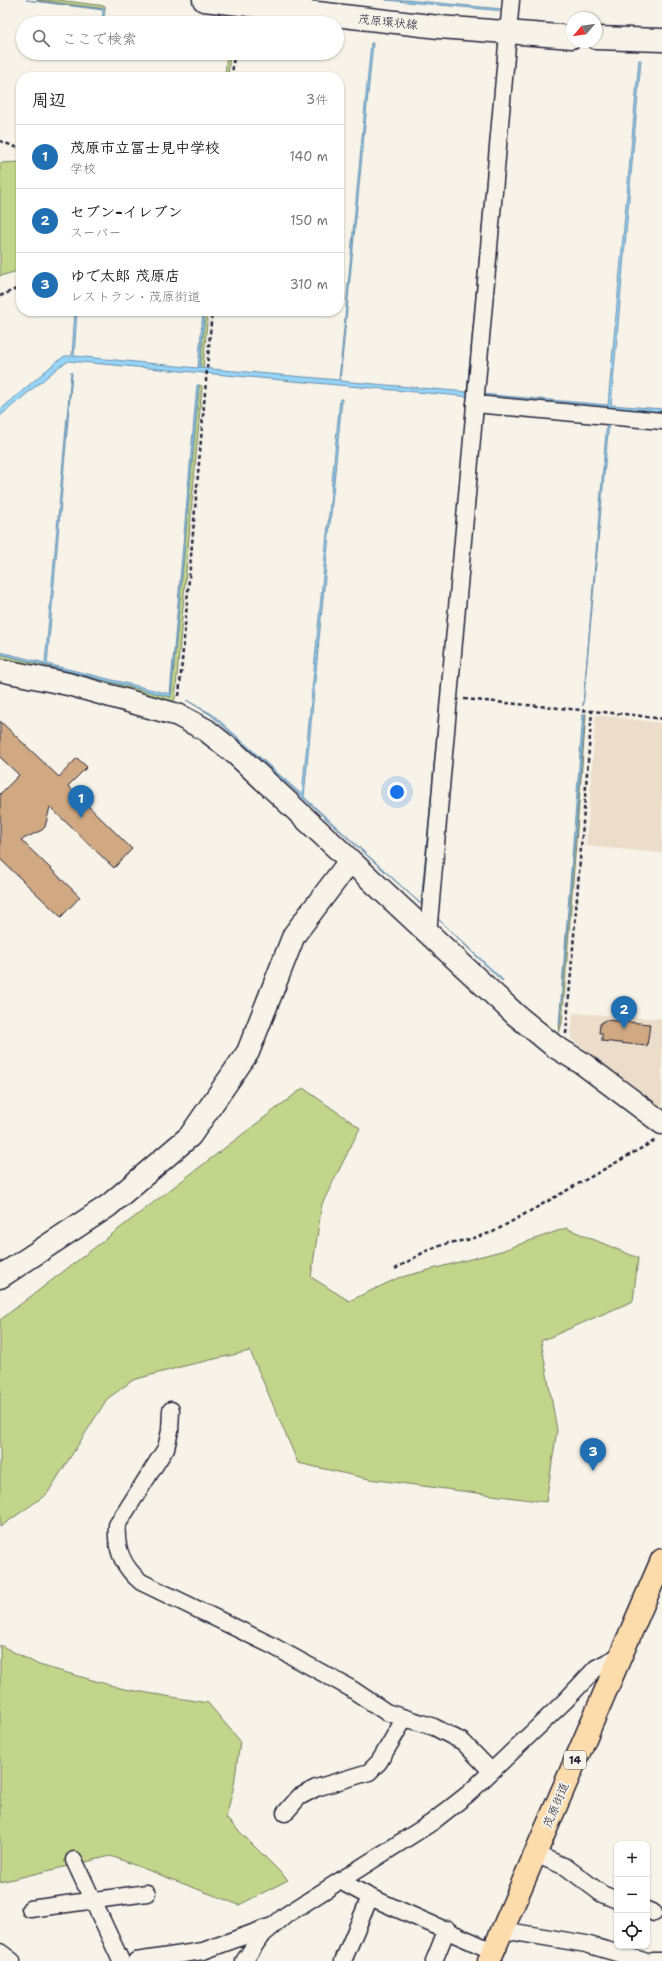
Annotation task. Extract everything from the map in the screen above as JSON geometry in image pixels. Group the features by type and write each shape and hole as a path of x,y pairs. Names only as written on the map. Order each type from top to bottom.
{"main road":[{"name":"茂原街道","path":"491,1956 662,1560"}],"street":[{"name":"茂原環状線","path":"204,0 239,2 508,33 566,37"},
{"path":"428,934 511,0"},
{"path":"602,38 662,40"},
{"path":"475,404 662,421"},
{"path":"0,670 68,684 178,715 206,730 236,754 516,1016 554,1046 582,1063 662,1123"},
{"path":"0,1277 108,1206 190,1136 248,1052 294,935 350,862"},
{"path":"171,1410 170,1430 166,1448 117,1525 116,1537 120,1558 130,1572 141,1582 271,1645 350,1688 386,1712 434,1727 463,1742 491,1771"},
{"path":"244,1961 260,1936 286,1915 431,1823 468,1794 565,1701 596,1668 605,1661 621,1655"},
{"path":"285,1813 299,1797 316,1788 369,1772 379,1762 405,1718"},
{"path":"535,1854 566,1867 602,1894 614,1899"},
{"path":"74,1860 121,1961"},
{"path":"340,1881 370,1897 447,1929 491,1956"},
{"path":"30,1909 147,1893"},
{"path":"343,1961 370,1897"},
{"path":"136,1961 203,1951 272,1926"},
{"path":"434,1961 447,1929"},
{"path":"502,1930 586,1944 644,1961"},
{"path":"0,1952 12,1961"},
{"path":"653,1961 662,1961"}],"path":[{"path":"232,72 233,60"},
{"path":"0,141 16,147"},
{"path":"0,296 16,289"},
{"path":"178,715 212,316"},
{"path":"450,698 662,719"},
{"path":"565,1053 592,711"},
{"path":"395,1269 426,1251 448,1243 466,1240 493,1232 662,1137"}],"shaded area":[{"path":"596,715 662,723 662,853 586,846"},
{"path":"573,1013 662,1019 662,1108 571,1039"}],"green space":[{"path":"37,0 58,0 105,6 105,9"},
{"path":"226,60 229,60 228,72 225,72"},
{"path":"16,162 16,271 0,276 0,163"},
{"path":"205,316 208,316 203,368 200,368"},
{"path":"199,385 202,386 175,699 170,704 0,660 0,654 171,697"},
{"path":"585,714 562,1023 559,1033"},
{"path":"303,1088 360,1128 322,1204 311,1277 349,1301 398,1278 501,1251 566,1228 638,1258 633,1301 541,1341 557,1430 546,1502 369,1479 298,1463 250,1351 184,1366 133,1380 107,1399 47,1494 0,1527 0,1320"},
{"path":"0,1645 39,1665 124,1689 208,1703 240,1741 234,1785 226,1818 288,1880 239,1905 111,1856 0,1882"}],"water":[{"path":"26,0 105,9 104,16 103,16 103,10"},
{"path":"386,0 407,0 502,9 504,11"},
{"path":"371,43 373,43 340,381 467,392 498,54 500,54 481,394 608,405 639,60 641,60 611,405 662,409 662,414 69,361 60,366 0,416 0,410 56,362 65,356 72,356 75,316 77,316 74,356 198,368 203,316 205,316 200,368 339,380"},
{"path":"71,372 47,664 170,694 197,385 199,385 171,697 0,654 0,652 45,663"},
{"path":"340,399 342,399 304,797 421,904 467,413 423,906 211,715 186,700 212,714 302,795"},
{"path":"607,421 609,421 583,706"},
{"path":"583,714 585,714 559,1025"},
{"path":"435,916 503,980 502,981"}],"building":[{"path":"0,721 59,777 77,758 87,767 68,786 132,849 114,868 50,807 45,827 42,830 21,840 80,897 61,917 0,859 0,794 19,775 0,757"},
{"path":"605,1020 650,1024 647,1046 602,1041 602,1033 599,1033 600,1024"}],"place":[{"name":"茂原市立冨士見中学校","path":"81,818"},
{"name":"セブン-イレブン","path":"624,1029"},
{"name":"ゆで太郎 茂原店","path":"593,1471"}]}
